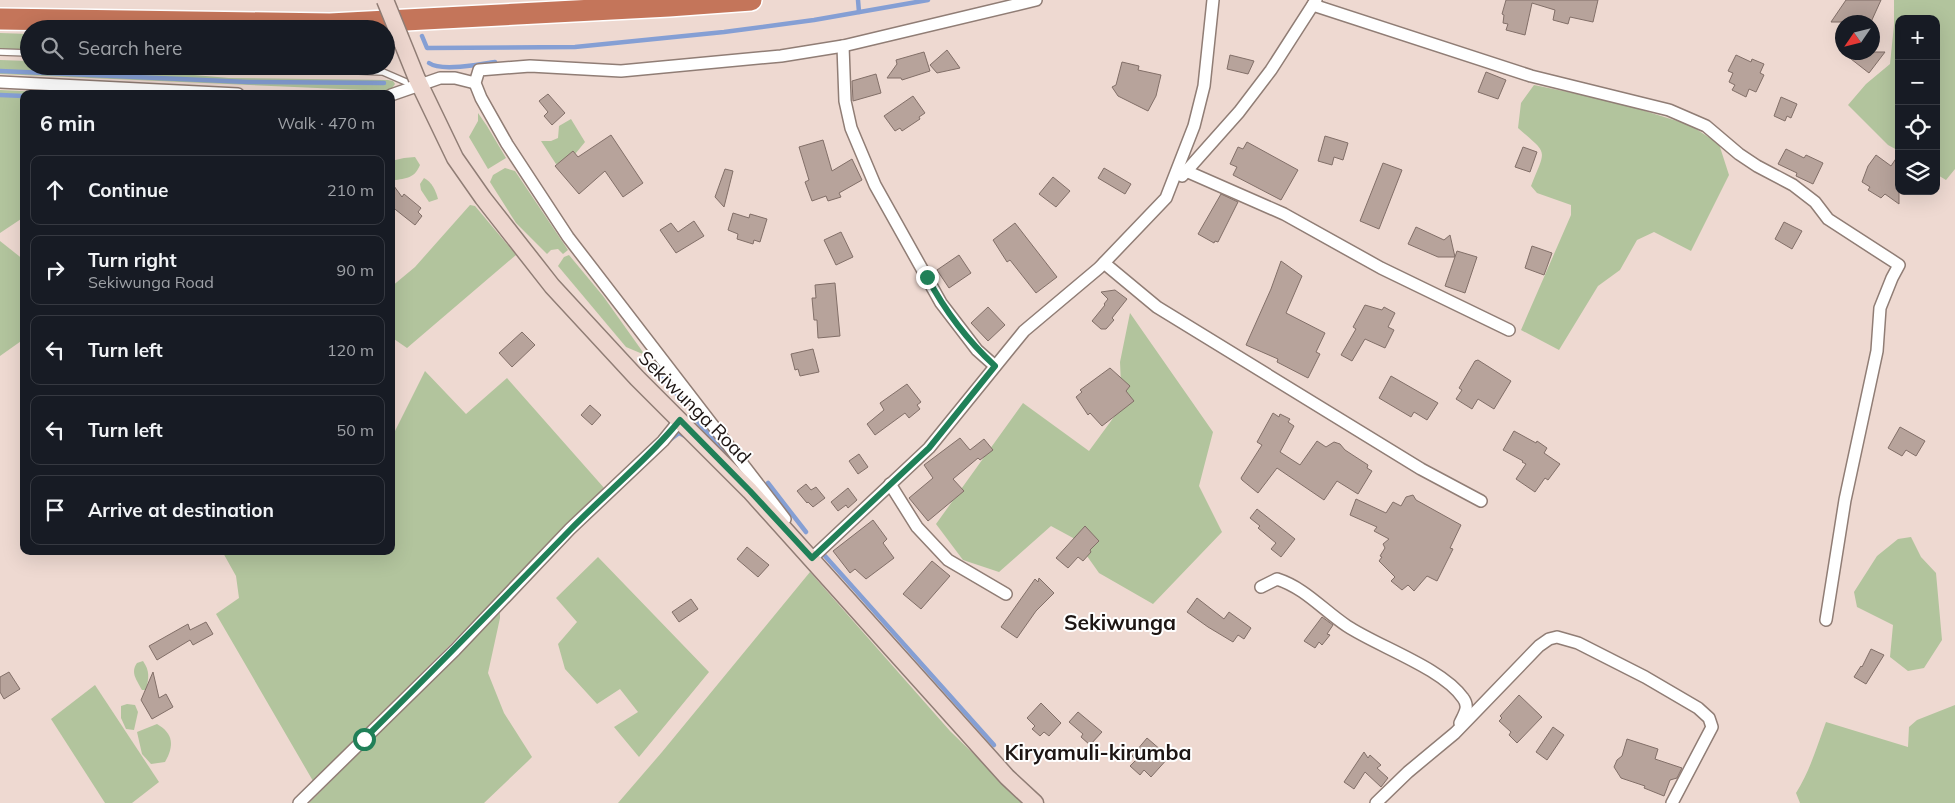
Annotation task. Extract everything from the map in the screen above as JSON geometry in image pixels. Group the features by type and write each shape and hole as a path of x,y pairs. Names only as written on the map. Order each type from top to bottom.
{"highway":[{"path":"395,21 659,7 751,0"},
{"path":"0,19 66,20"}],"main road":[{"name":"Sekiwunga Road","path":"385,0 393,20"},
{"name":"Sekiwunga Road","path":"395,25 418,84 456,158 482,198 552,286 637,378 750,491 1002,771 1035,803"}],"street":[{"path":"1036,0 843,46 781,56 621,71 530,66 479,70 475,83 481,98 507,144 568,237 784,518 812,558 929,448 1024,331 1104,263 1166,198 1186,171 1239,112 1271,70 1314,3 1531,76 1669,110 1706,126 1739,154 1793,185 1815,202 1828,219 1899,266 1880,308 1877,351 1845,500 1826,620"},
{"path":"1166,198 1194,126 1204,86 1213,0"},
{"path":"843,46 845,100 851,128 875,185 941,303 977,350 995,366"},
{"path":"395,93 440,78 455,78 475,83"},
{"path":"0,82 159,90"},
{"path":"1186,171 1284,214 1381,268 1509,330"},
{"path":"1104,263 1157,307 1421,469 1481,501"},
{"path":"299,803 455,650 570,529 663,441 680,420"},
{"path":"890,484 917,527 948,560 1006,594"},
{"path":"1261,587 1277,579 1286,582 1306,593 1348,627 1445,680 1460,694 1467,706 1454,733"},
{"path":"1376,803 1408,772 1454,733 1539,646 1548,638 1557,637 1568,639 1645,677 1698,708 1709,718 1712,727 1672,803"}],"lane":[{"path":"0,52 20,53"},
{"path":"392,75 418,84"}],"green space":[{"path":"1894,0 1955,0 1955,169 1946,180 1940,176 1940,15 1895,15 1895,149 1888,145 1848,105 1866,84 1890,64 1894,25"},
{"path":"0,33 20,34 20,50 0,49"},
{"path":"0,60 20,61 20,75 0,74"},
{"path":"23,75 194,75 229,78 388,80 393,81 395,84 388,90"},
{"path":"1534,85 1616,102 1690,125 1719,144 1729,175 1691,251 1654,232 1637,240 1620,270 1598,286 1559,350 1521,330 1571,215 1571,205 1537,193 1531,186 1540,165 1542,153 1540,148 1518,128 1521,103"},
{"path":"0,90 20,91 20,220 0,233"},
{"path":"478,113 506,158 488,169 469,137 478,121"},
{"path":"571,119 585,142 571,159 556,164 541,141 551,141 558,138 559,126"},
{"path":"415,157 420,165 418,170 408,178 395,180 395,160"},
{"path":"505,168 515,171 568,250 563,254 558,249 551,250 547,254 516,223 490,182 493,175"},
{"path":"424,178 433,187 438,199 429,202 421,190 420,184"},
{"path":"470,205 475,206 516,255 407,348 395,340 395,284 415,267"},
{"path":"0,241 20,257 20,342 0,356"},
{"path":"569,255 603,296 645,355 626,347 558,266 564,257"},
{"path":"1130,313 1213,432 1199,486 1222,532 1153,604 1099,573 1075,539 1051,526 999,572 963,560 936,524 1023,403 1089,451 1122,406 1120,362"},
{"path":"425,371 466,414 507,378 605,489 313,781 216,614 239,598 236,576 224,555 395,555 395,431"},
{"path":"1911,537 1921,557 1936,573 1942,640 1924,668 1908,671 1890,657 1893,625 1857,607 1854,592 1877,556 1898,539"},
{"path":"598,557 709,672 639,757 614,727 638,712 620,689 597,704 565,669 558,644 577,622 556,598"},
{"path":"810,572 950,731 1024,803 618,803"},
{"path":"500,612 488,673 504,713 532,757 527,762 484,803 309,803"},
{"path":"143,661 148,675 146,690 142,690 134,673 137,663"},
{"path":"95,685 159,782 132,803 105,803 51,719"},
{"path":"127,704 135,705 138,712 134,730 126,729 121,718 121,706"},
{"path":"1955,705 1955,803 1800,803 1796,793 1809,767 1826,722 1908,747 1909,727 1917,720"},
{"path":"157,724 167,732 171,746 165,762 151,764 142,754 137,732"}],"building":[{"path":"1506,0 1598,0 1593,22 1570,17 1568,24 1553,20 1555,10 1532,3 1525,35 1506,30 1508,24 1503,23 1504,15 1502,14"},
{"path":"1846,0 1881,0 1874,15 1836,15"},
{"path":"947,50 960,68 937,73 930,65"},
{"path":"924,52 930,71 902,80 901,78 887,78 897,64 896,60"},
{"path":"1880,52 1885,52 1880,59"},
{"path":"1230,55 1254,61 1248,74 1227,69"},
{"path":"1736,55 1751,62 1752,59 1764,64 1760,73 1764,75 1756,92 1749,89 1746,97 1732,90 1735,85 1729,82 1733,73 1728,71"},
{"path":"1852,60 1879,60 1869,73"},
{"path":"1122,62 1139,66 1138,70 1161,75 1156,96 1148,111 1118,96 1112,87 1116,85"},
{"path":"1486,72 1506,80 1498,99 1478,92"},
{"path":"876,74 881,93 853,101 852,81"},
{"path":"548,94 565,113 552,125 544,116 548,112 539,101"},
{"path":"913,96 925,113 919,117 920,119 902,131 900,128 895,131 884,116"},
{"path":"1781,97 1797,104 1791,118 1787,116 1785,121 1774,116"},
{"path":"611,135 643,183 623,197 605,171 579,194 555,166 573,151 578,157"},
{"path":"1325,136 1348,143 1343,160 1334,157 1332,165 1318,161"},
{"path":"823,140 832,171 852,159 862,180 839,193 841,197 828,201 826,196 812,201 805,182 809,180 799,147"},
{"path":"1247,142 1298,170 1281,200 1233,175 1237,167 1230,164 1238,147 1243,149"},
{"path":"1523,147 1537,152 1530,172 1515,167"},
{"path":"1786,149 1804,158 1806,155 1823,163 1813,184 1796,176 1797,173 1778,164"},
{"path":"1876,155 1891,166 1895,160 1895,195 1899,195 1899,204 1885,194 1881,198 1868,190 1870,187 1862,182 1868,166"},
{"path":"1383,163 1402,170 1379,229 1360,221"},
{"path":"1104,168 1131,184 1125,194 1098,178"},
{"path":"725,169 733,171 724,207 715,197"},
{"path":"1053,177 1070,191 1056,207 1039,194"},
{"path":"395,187 402,197 404,194 421,208 418,212 422,216 415,225 395,209"},
{"path":"1221,194 1238,202 1218,242 1215,241 1214,243 1198,234"},
{"path":"733,213 749,218 750,214 767,219 760,242 754,240 753,244 737,239 738,234 728,230"},
{"path":"694,221 704,236 676,253 660,230 671,223 678,232"},
{"path":"1784,222 1802,231 1792,249 1775,239"},
{"path":"1015,223 1057,277 1036,293 1010,260 1007,262 993,240"},
{"path":"1416,227 1444,240 1450,235 1455,257 1438,257 1408,244"},
{"path":"841,232 853,257 836,265 824,240"},
{"path":"1532,246 1552,253 1544,275 1525,268"},
{"path":"1457,251 1477,257 1465,293 1445,286"},
{"path":"959,255 971,273 949,288 937,270"},
{"path":"1281,261 1302,276 1286,313 1325,333 1316,352 1320,354 1308,378 1277,362 1278,359 1246,345 1271,289"},
{"path":"835,283 840,336 818,338 817,320 814,320 812,298 816,298 815,285"},
{"path":"1115,290 1127,299 1112,318 1114,320 1106,329 1101,329 1092,321 1108,299 1101,292"},
{"path":"1365,305 1382,310 1384,307 1395,313 1388,327 1394,330 1385,348 1365,339 1352,361 1341,355 1356,329 1353,327"},
{"path":"988,307 1005,325 988,341 971,323"},
{"path":"522,332 535,345 512,367 499,353"},
{"path":"813,349 819,372 800,376 798,369 795,370 791,354"},
{"path":"1478,360 1511,381 1494,409 1478,399 1472,409 1456,399 1462,390 1459,388 1475,361"},
{"path":"1110,368 1130,386 1126,391 1134,401 1102,426 1090,413 1088,415 1076,397 1082,392 1080,390"},
{"path":"1391,376 1438,403 1427,420 1414,412 1411,417 1379,398"},
{"path":"907,384 921,402 917,405 920,409 909,418 905,413 875,435 867,424 884,410 880,403"},
{"path":"590,405 601,415 592,425 581,415"},
{"path":"1273,413 1279,417 1280,414 1290,419 1288,422 1294,426 1280,452 1300,465 1317,441 1326,447 1334,442 1340,444 1345,450 1368,465 1367,468 1372,471 1358,494 1337,481 1324,500 1277,468 1258,493 1242,480 1241,478 1262,445 1257,442"},
{"path":"1900,427 1925,441 1916,456 1906,450 1902,456 1888,448"},
{"path":"1514,431 1536,443 1537,441 1547,448 1544,453 1560,464 1548,480 1545,478 1535,492 1516,479 1526,464 1503,450"},
{"path":"960,438 970,450 984,439 993,450 980,460 978,458 953,479 964,491 928,521 909,498 933,478 924,465"},
{"path":"859,454 868,467 858,474 849,461"},
{"path":"806,484 811,490 816,487 825,498 813,507 797,491"},
{"path":"848,488 857,500 848,508 846,505 838,511 831,502"},
{"path":"1413,495 1416,500 1461,525 1450,548 1453,549 1437,581 1427,576 1414,591 1408,585 1402,590 1391,581 1395,577 1379,561 1385,548 1383,544 1389,539 1374,531 1377,527 1350,515 1356,499 1386,513 1393,502 1401,506 1406,497"},
{"path":"1257,509 1295,539 1281,557 1271,549 1276,543 1258,528 1260,526 1250,518"},
{"path":"873,520 887,539 883,543 894,558 866,579 855,569 850,573 833,551"},
{"path":"1085,526 1099,541 1083,561 1078,557 1068,568 1056,558"},
{"path":"747,547 769,565 758,577 737,559"},
{"path":"932,561 950,576 921,609 903,594"},
{"path":"1039,578 1054,593 1036,611 1017,638 1001,627 1035,579 1038,582"},
{"path":"1197,598 1224,619 1229,612 1251,628 1244,639 1238,635 1233,642 1187,612"},
{"path":"691,599 698,609 679,622 672,612"},
{"path":"1322,617 1333,625 1327,634 1330,635 1322,645 1319,642 1315,648 1304,641"},
{"path":"206,622 213,634 193,645 190,640 157,660 149,646 188,624 190,630"},
{"path":"1871,649 1884,655 1866,684 1854,677 1862,667"},
{"path":"9,672 20,689 4,699 0,692 0,677"},
{"path":"153,672 159,698 166,694 173,707 152,719 141,700"},
{"path":"1519,695 1542,717 1517,743 1509,735 1511,732 1499,721 1502,718 1500,716"},
{"path":"1041,703 1061,723 1049,736 1044,732 1040,736 1032,729 1035,726 1027,718"},
{"path":"1078,712 1102,732 1090,745 1081,737 1083,734 1069,722"},
{"path":"1553,727 1564,735 1547,760 1536,752"},
{"path":"1147,738 1169,757 1151,777 1144,770 1140,775 1130,766 1136,760 1132,756"},
{"path":"1627,739 1658,749 1655,759 1682,768 1677,778 1670,780 1664,796 1644,788 1645,786 1621,778 1614,767 1617,760 1622,756"},
{"path":"1364,752 1368,758 1370,755 1381,765 1377,768 1388,778 1381,787 1365,772 1354,789 1344,782"}],"waterway":[{"path":"858,0 859,12"},
{"path":"422,36 427,48 575,47 724,32 814,20 928,0"},
{"path":"429,63 435,66 451,67 495,62"},
{"path":"0,71 20,72"},
{"path":"90,75 248,82 384,83"},
{"path":"0,95 20,96"},
{"path":"658,371 685,404"},
{"path":"694,417 725,455"},
{"path":"671,439 679,433 685,436"},
{"path":"768,483 806,532"},
{"path":"825,556 994,745"}],"district":[{"name":"Sekiwunga","path":"1120,622"},
{"name":"Kiryamuli-kirumba","path":"1098,752"}],"route":[{"path":"364,739 455,650 570,529 663,441 680,420 750,491 812,558 929,448 995,366 977,350 959,327 941,303 927,277"}]}
